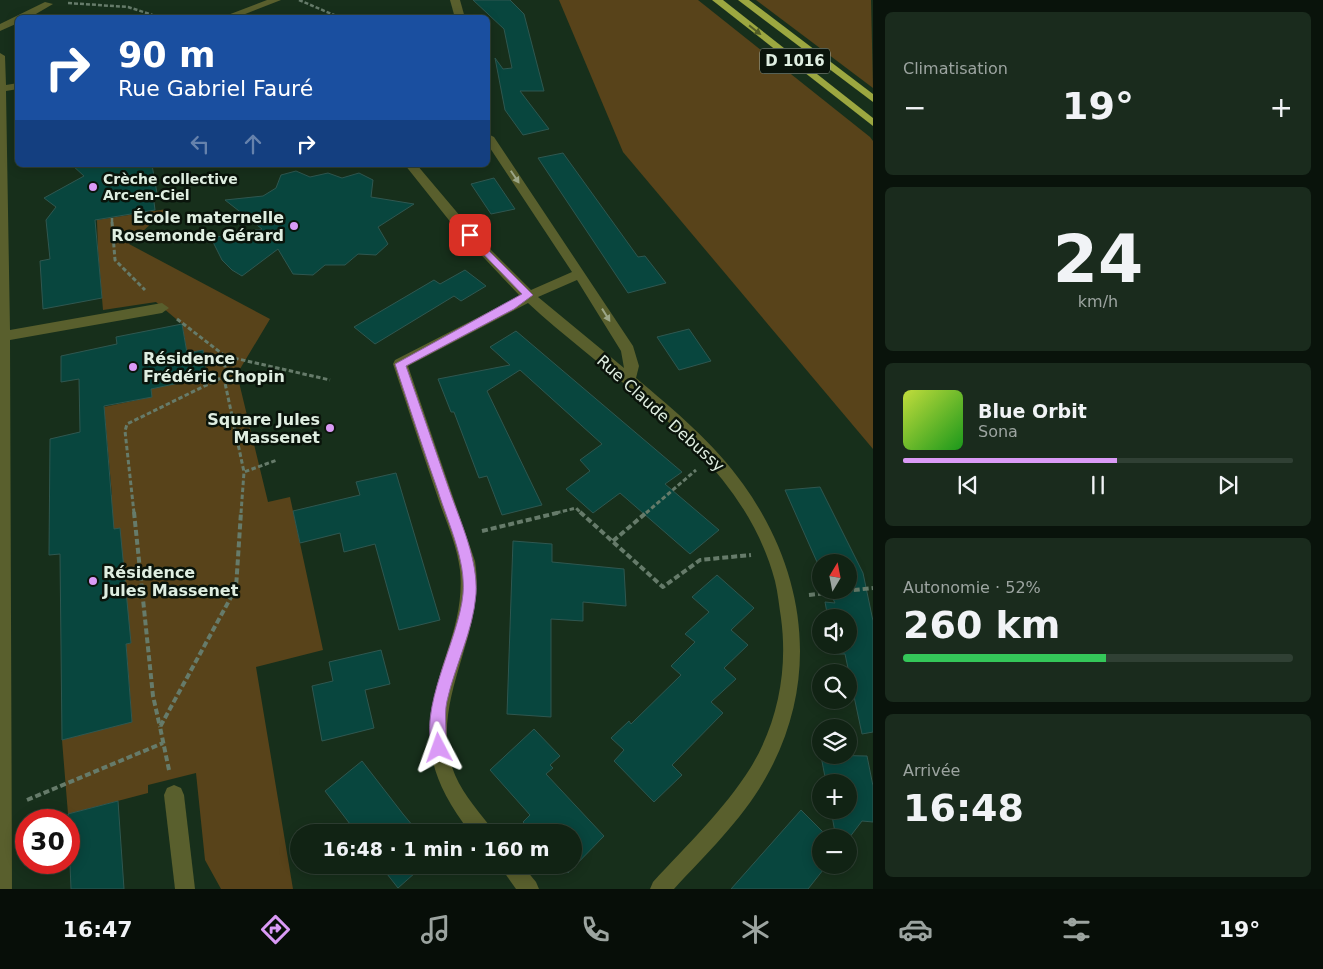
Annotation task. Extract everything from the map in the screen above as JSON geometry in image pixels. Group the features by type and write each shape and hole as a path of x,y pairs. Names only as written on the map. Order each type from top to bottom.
{"highway":[{"name":"D 1016","path":"717,0 873,122"},
{"name":"D 1016","path":"743,0 873,99"}],"street":[{"path":"233,15 276,0"},
{"path":"455,0 459,15"},
{"path":"27,15 48,4"},
{"path":"0,28 15,20"},
{"path":"0,56 4,336 1,587 2,889"},
{"path":"1,89 15,87"},
{"path":"490,140 580,274 628,350 632,366 628,380"},
{"name":"Rue Claude Debussy","path":"413,167 444,207 528,295 628,380 712,456 745,497 775,553 788,597 792,625 793,668 789,694 778,733 745,793 660,889"},
{"path":"476,824 455,796 446,776 437,738 440,700 463,630 470,579 459,537 400,364 510,307 528,295 559,280 580,274"},
{"path":"4,336 162,308"},
{"path":"174,794 185,889"},
{"path":"517,874 529,889"}],"path":[{"path":"299,0 334,15"},
{"path":"48,4 96,3 143,9 156,15"},
{"path":"112,218 115,260 162,308 225,356 330,380"},
{"path":"160,727 236,588 244,472 225,376 225,356"},
{"path":"174,794 153,696 125,431 127,424 132,421 225,376"},
{"path":"612,541 712,456"},
{"path":"244,472 276,460"},
{"path":"459,537 576,508 663,587 700,560 775,553"},
{"path":"788,597 873,588"},
{"path":"1,811 163,743"}],"shaded area":[{"path":"559,0 698,0 873,141 873,449 623,152"},
{"path":"756,0 871,0 873,88"},
{"path":"167,209 129,244 270,319 237,374 268,502 290,497 323,650 256,667 293,889 221,889 205,860 196,773 148,785 148,793 80,811 80,809 68,809 62,740 132,721 126,644 131,643 111,530 108,496 112,495 104,407 151,397 151,389 207,377 203,350 187,353 182,324 156,302 103,310 97,220"}],"building":[{"path":"473,0 510,0 524,14 544,91 520,91 549,129 523,135 505,110 495,58 503,69 512,68 504,29"},
{"path":"563,153 638,257 645,256 666,283 628,293 538,158"},
{"path":"74,167 152,167 157,193 153,194 155,210 95,220 102,298 43,309 40,261 50,259 46,220 56,207 44,198 84,176"},
{"path":"296,171 310,177 328,173 342,178 359,173 373,180 371,197 414,204 378,227 388,244 376,255 358,254 345,265 325,265 313,275 293,274 278,249 242,276 232,270 222,260 211,238 262,229 225,200 263,196 276,188 281,175"},
{"path":"494,178 515,209 491,214 471,184"},
{"path":"465,270 486,286 461,301 454,296 375,344 354,327 434,280 440,284"},
{"name":"Résidence Jules Massenet","path":"182,324 187,353 203,350 207,377 151,389 152,397 104,406 114,529 120,528 131,643 126,644 132,722 62,740 60,554 49,555 50,439 80,432 79,379 61,382 61,356 117,344 116,337"},
{"path":"689,329 711,361 679,370 657,337"},
{"path":"516,331 682,472 665,484 719,530 690,554 620,493 593,513 566,489 590,471 580,460 602,444 520,370 487,391 542,505 502,515 487,476 479,478 454,412 451,412 438,379 510,365 490,347"},
{"path":"396,473 440,620 399,630 375,544 344,552 340,533 300,543 293,511 360,495 356,482"},
{"path":"820,487 854,554 813,554 785,490"},
{"path":"513,541 552,544 552,562 624,569 626,606 583,602 583,621 551,619 551,717 507,714"},
{"path":"858,563 863,573 873,621 873,732 862,734 857,709 857,664 847,664 845,654 857,654 857,609 826,609 825,602 835,603 833,599 858,599"},
{"path":"717,575 754,608 731,630 748,645 724,668 736,679 711,702 723,713 672,765 682,775 654,802 614,761 624,750 611,738 629,721 631,724 681,675 671,666 695,642 685,634 709,612 692,597"},
{"path":"381,650 390,684 365,690 374,728 322,741 312,686 333,681 329,662"},
{"path":"534,729 560,756 550,765 553,768 546,774 604,836 582,859 582,824 525,824 523,822 530,815 490,770"},
{"path":"857,756 867,756 873,786 873,822 862,821 856,829 834,829 833,819 857,819 857,774 824,774 823,764 857,764"},
{"path":"362,761 411,824 350,824 325,791"},
{"path":"118,801 124,889 71,889 70,874 80,874 80,811"},
{"path":"801,810 820,829 812,829 812,874 820,874 808,889 731,889"},
{"path":"387,874 414,874 398,888"}],"place":[{"name":"Crèche collective Arc-en-Ciel","path":"93,187"},
{"name":"École maternelle Rosemonde Gérard","path":"294,226"},
{"name":"Résidence Frédéric Chopin","path":"133,367"},
{"name":"Square Jules Massenet","path":"330,428"},
{"name":"Résidence Jules Massenet","path":"93,581"}],"route":[{"path":"439,748 437,721 440,700 463,630 467,613 470,579 459,537 400,364 510,307 528,295 470,235"}]}
